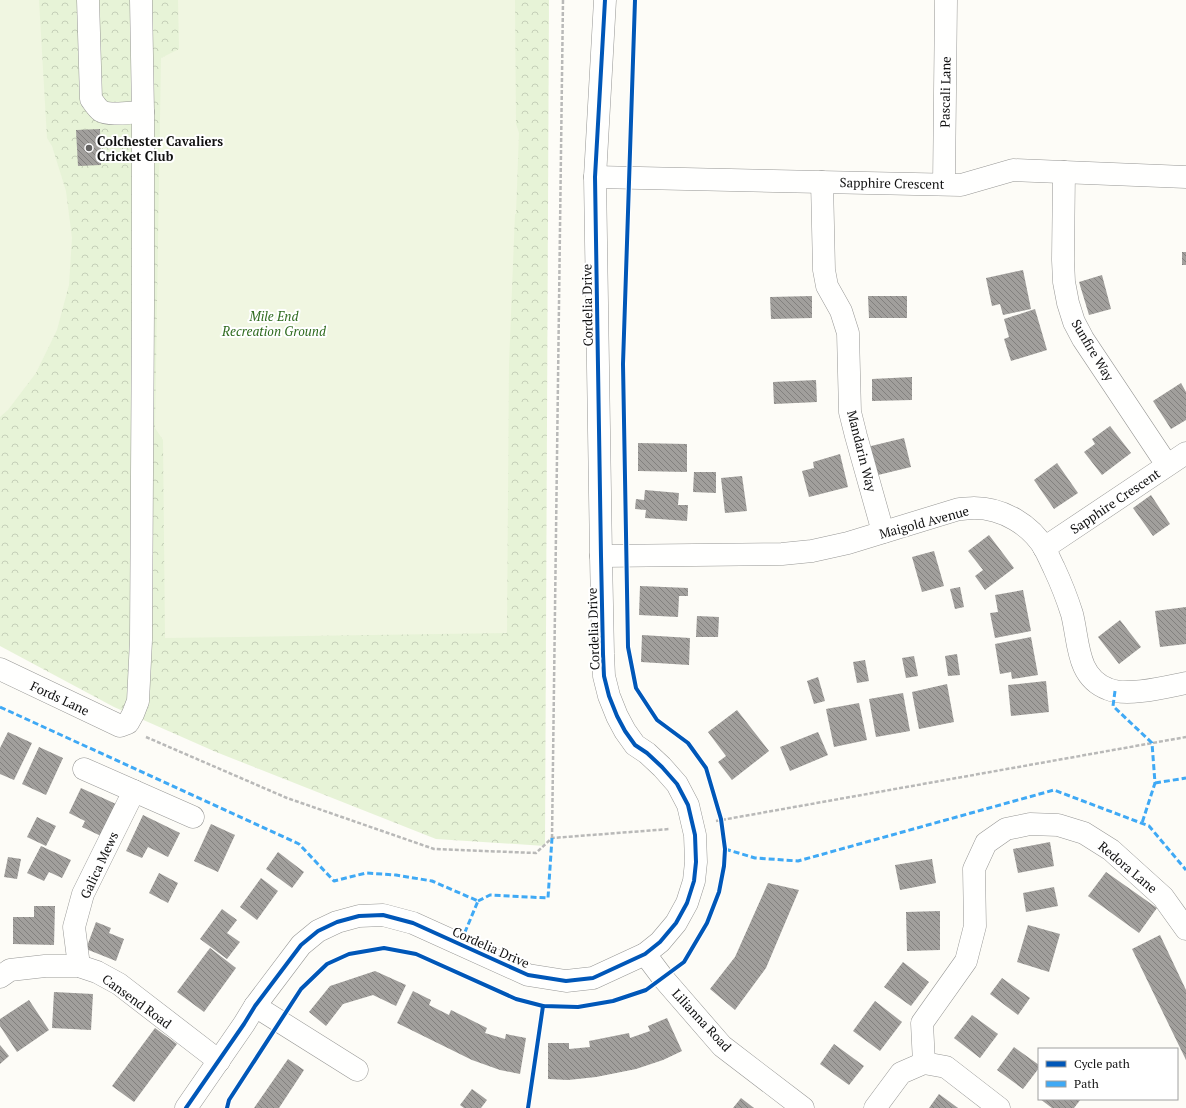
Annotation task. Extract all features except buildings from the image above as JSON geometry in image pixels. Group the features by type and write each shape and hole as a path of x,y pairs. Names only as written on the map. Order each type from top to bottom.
{"street":[{"path":"88,0 91,99 96,107 102,112 143,112"},
{"path":"120,726 128,722 138,701 142,640 143,112 141,0"},
{"name":"Cordelia Drive","path":"186,1108 255,1006 301,945 318,931 337,922 359,916 383,915 413,923 528,975 566,981 593,978 645,954 660,942 676,923 687,903 694,880 696,862 696,845 688,804 677,784 647,753 635,745 625,731 609,696 604,676 596,177 605,0"},
{"name":"Pascali Lane","path":"944,184 946,0"},
{"name":"Sapphire Crescent","path":"596,177 961,185 1013,170 1186,177"},
{"name":"Sunfire Way","path":"1064,172 1064,282 1072,316 1083,339 1167,465"},
{"name":"Mandarin Way","path":"822,182 824,270 827,286 841,311 848,333 850,412 884,532"},
{"name":"Sapphire Crescent","path":"1044,548 1186,453"},
{"name":"Maigold Avenue","path":"601,556 782,554 812,551 848,543 959,509 974,508 989,510 1011,517 1021,523 1034,535 1044,548 1064,590 1072,615 1076,641 1085,669 1090,677 1098,684 1119,692 1131,692 1186,683"},
{"name":"Fords Lane","path":"0,669 120,726"},
{"path":"84,769 193,817"},
{"name":"Galica Mews","path":"79,966 74,928 83,894 134,792"},
{"name":"Redora Lane","path":"924,1063 922,1023 966,961 975,926 974,869 986,843 1006,829 1030,824 1058,825 1084,833 1111,850 1163,897 1186,929"},
{"name":"Lilianna Road","path":"645,954 663,978 722,1046 803,1108"},
{"name":"Cansend Road","path":"0,977 10,970 45,966 79,966 97,972 118,984 219,1061"},
{"path":"255,1006 356,1070"},
{"path":"875,1108 901,1073 924,1063 946,1067 999,1108"}],"path":[{"path":"552,838 563,0"},
{"path":"120,726 287,798 434,849 536,853 552,838 671,829 1186,737"},
{"path":"719,812 722,825"}],"green space":[{"name":"Mile End Recreation Ground","path":"0,0 549,0 545,846 436,839 216,752 114,707 0,646"},
{"path":"0,0 39,0 47,138 52,146 66,191 72,238 69,285 57,330 36,373 8,410 0,417"},
{"path":"178,0 515,0 516,124 519,133 509,364 507,633 165,638 163,440 155,428 161,58 179,49"}],"marked path":[{"path":"1115,691 1113,706 1152,743 1155,783 1142,823"},
{"path":"0,707 299,844 334,881 366,873 396,875 432,881 478,901 460,944"},
{"path":"1155,783 1186,778"},
{"path":"725,849 755,858 798,861 1054,790 1149,826 1186,870"},
{"path":"478,901 490,895 548,898 552,838"}],"cycle path":[{"path":"186,1108 255,1006 301,945 318,931 337,922 359,916 383,915 413,923 528,975 566,981 593,978 645,954 660,942 676,923 687,903 694,881 696,862 695,835 688,805 677,784 647,753 635,745 625,731 609,696 604,676 595,177 605,0"},
{"path":"227,1108 229,1100 301,989 327,964 349,954 384,948 416,954 516,999 543,1006 578,1007 613,1001 646,990 684,962 707,923 719,892 724,866 725,849 721,819 706,768 688,743 657,720 636,688 628,647 623,364 635,0"},
{"path":"528,1108 543,1006"}],"place":[{"name":"Colchester Cavaliers Cricket Club","path":"89,148"}]}
